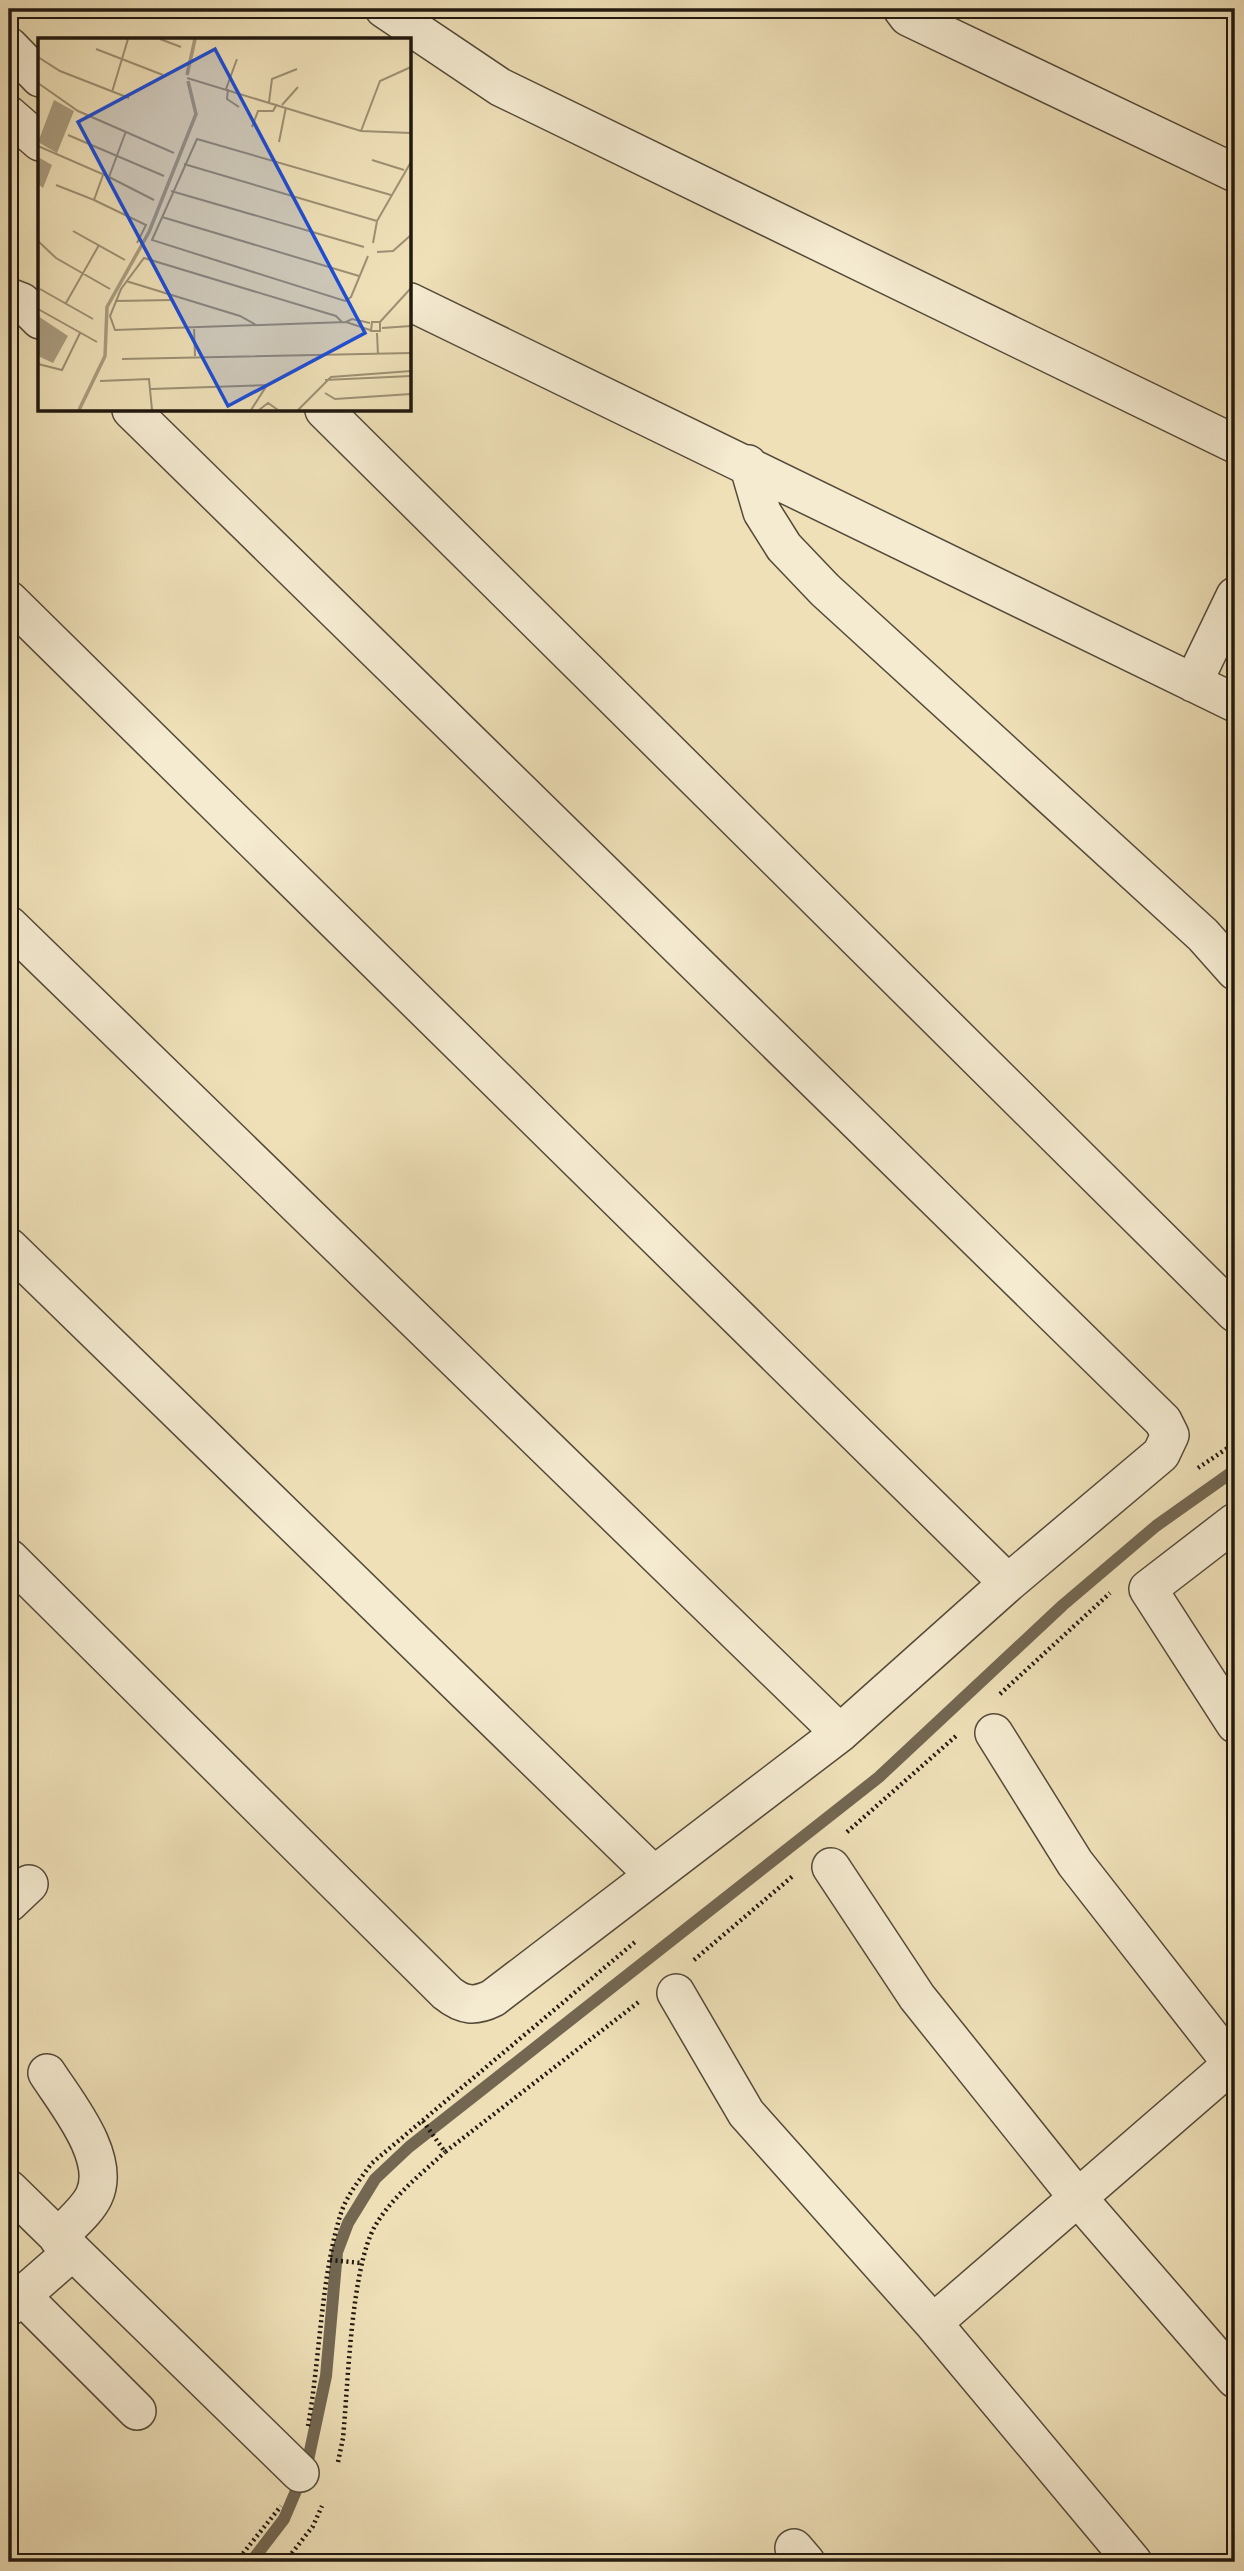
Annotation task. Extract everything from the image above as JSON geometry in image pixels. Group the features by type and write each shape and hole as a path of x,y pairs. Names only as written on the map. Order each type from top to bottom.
{"street":[{"path":"384,9 500,86 1235,444"},
{"path":"902,9 908,17 1235,173"},
{"path":"9,46 38,76"},
{"path":"9,115 38,140"},
{"path":"9,297 22,302 38,318"},
{"path":"411,302 1235,703"},
{"path":"9,1558 460,2003 479,2005 494,1998 840,1733 1007,1583 1161,1454 1170,1435 1163,1421 132,411"},
{"path":"325,411 1235,1313"},
{"path":"748,464 762,512 784,547 825,590 1203,935 1235,971"},
{"path":"1194,683 1235,596"},
{"path":"9,600 1007,1583"},
{"path":"9,925 840,1733"},
{"path":"1203,935 1235,952"},
{"path":"9,1247 653,1874"},
{"path":"1235,1522 1148,1589 1235,1724"},
{"path":"933,2323 1234,2066 1075,1863 994,1733"},
{"path":"831,1867 917,1997 1078,2198 1235,2379"},
{"path":"676,1993 746,2113 933,2323 1133,2562"},
{"path":"47,2073 88,2137 99,2173 93,2197 65,2245 15,2301 137,2411"},
{"path":"9,2189 300,2473"}],"path":[{"path":"336,2469 344,2438 361,2263 374,2227 405,2188 445,2152"},
{"path":"330,2260 361,2263"},
{"path":"285,2562 313,2526 323,2503"}],"waterway":[{"path":"251,2562 284,2519 307,2465 326,2376 337,2252 348,2223 375,2179 409,2147 879,1777 1063,1605 1156,1526 1235,1470"}]}
